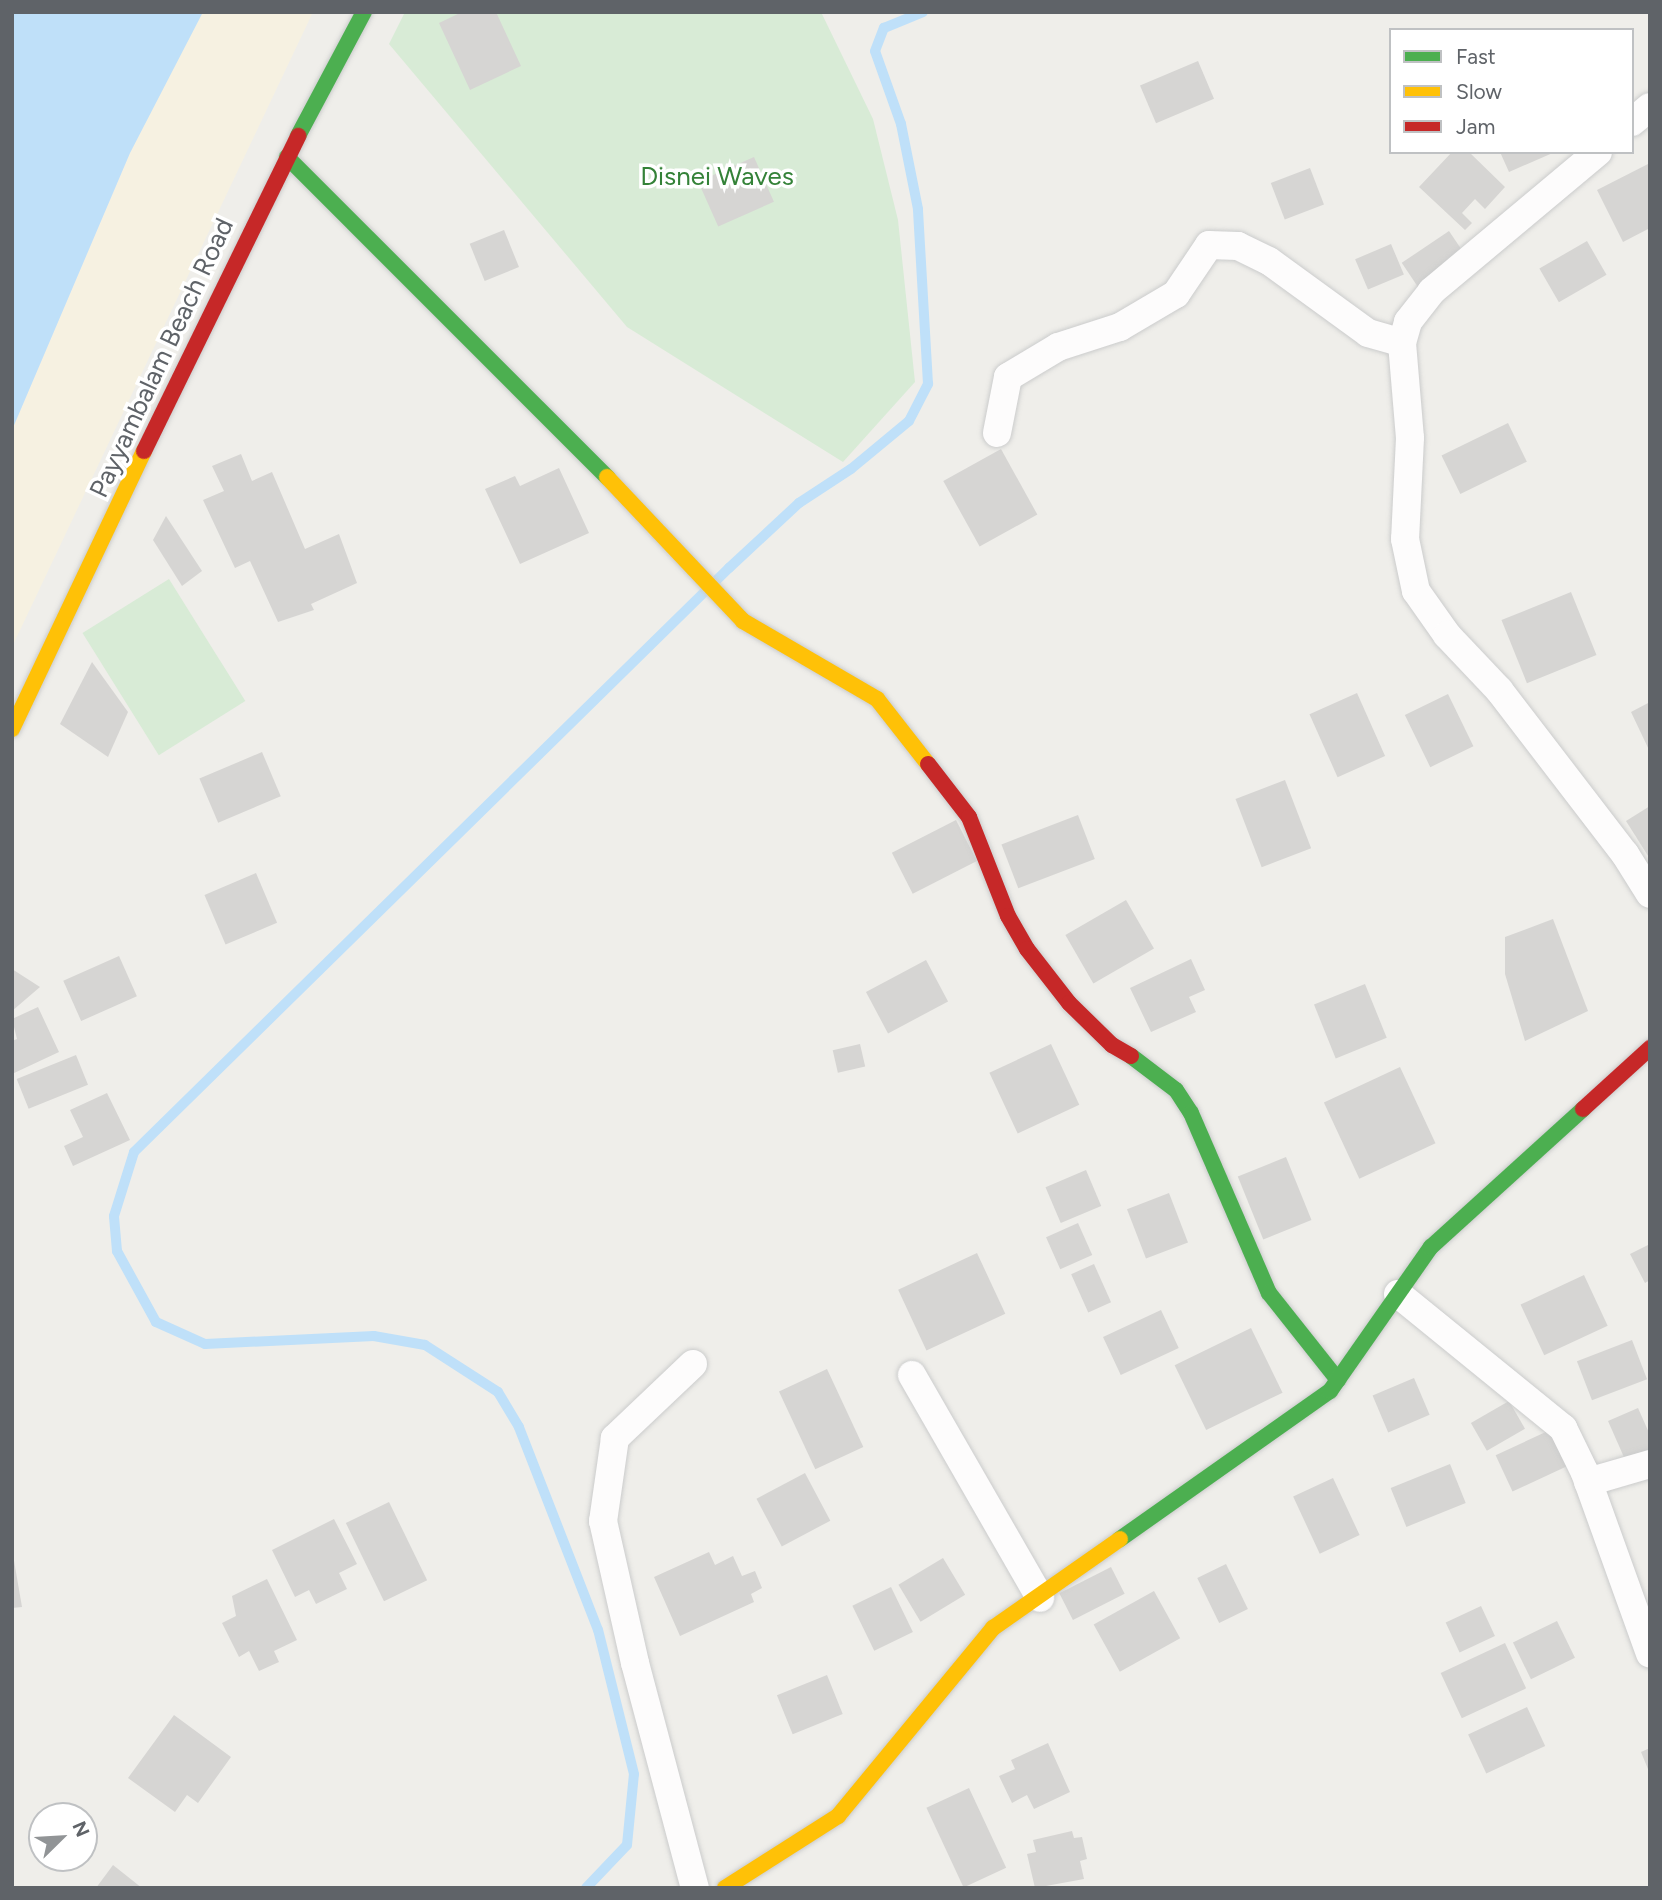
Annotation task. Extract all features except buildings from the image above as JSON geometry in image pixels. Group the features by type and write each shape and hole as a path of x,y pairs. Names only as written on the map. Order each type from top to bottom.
{"street":[{"name":"Payyambalam Beach Road","path":"12,729 287,157 364,12"},
{"path":"1634,120 1650,107"},
{"path":"1596,154 1432,291 1408,322 1402,343 1410,438 1405,540 1416,591 1447,635 1499,690 1625,853 1650,894"},
{"path":"287,157 548,415 743,621 779,646 877,699 969,817 1008,916 1027,948 1069,1003 1112,1045 1152,1069 1176,1090 1191,1113 1269,1293 1338,1380"},
{"path":"997,433 1008,377 1058,347 1120,327 1175,295 1209,245 1238,246 1269,261 1368,333 1402,343"},
{"path":"725,1888 763,1877 838,1816 993,1628 1040,1598 1330,1391 1431,1247 1650,1048"},
{"path":"1398,1294 1563,1428 1588,1482 1650,1654"},
{"path":"693,1364 615,1438 603,1521 635,1663 695,1888"},
{"path":"912,1376 1040,1598"},
{"path":"1588,1482 1650,1464"}],"green space":[{"name":"Disnei Waves","path":"405,12 821,12 873,119 898,220 915,382 843,462 627,327 389,44"},
{"path":"169,579 245,701 159,755 82,633"}],"sand":[{"path":"201,12 313,12 12,647 12,430 130,153"}],"water":[{"path":"12,12 203,12 130,153 12,430"}],"waterway":[{"path":"586,1888 627,1845 634,1774 598,1630 519,1427 498,1392 425,1345 374,1336 205,1344 156,1322 117,1251 114,1216 134,1152 729,568 799,503 851,469 909,421 928,384 918,209 901,124 875,51 884,28 923,12"}],"traffic: fast":[{"path":"298,136 364,12"},
{"path":"287,157 607,477"},
{"path":"1131,1056 1176,1090 1191,1113 1269,1293 1338,1380"},
{"path":"1120,1539 1330,1391 1431,1247 1583,1109"}],"traffic: slow":[{"path":"12,729 144,451"},
{"path":"607,477 743,621 877,699 928,764"},
{"path":"725,1888 838,1816 993,1628 1120,1539"}],"traffic: jam":[{"path":"144,451 298,136"},
{"path":"928,764 969,817 1008,916 1027,949 1069,1003 1112,1045 1131,1056"},
{"path":"1583,1109 1650,1048"}]}
